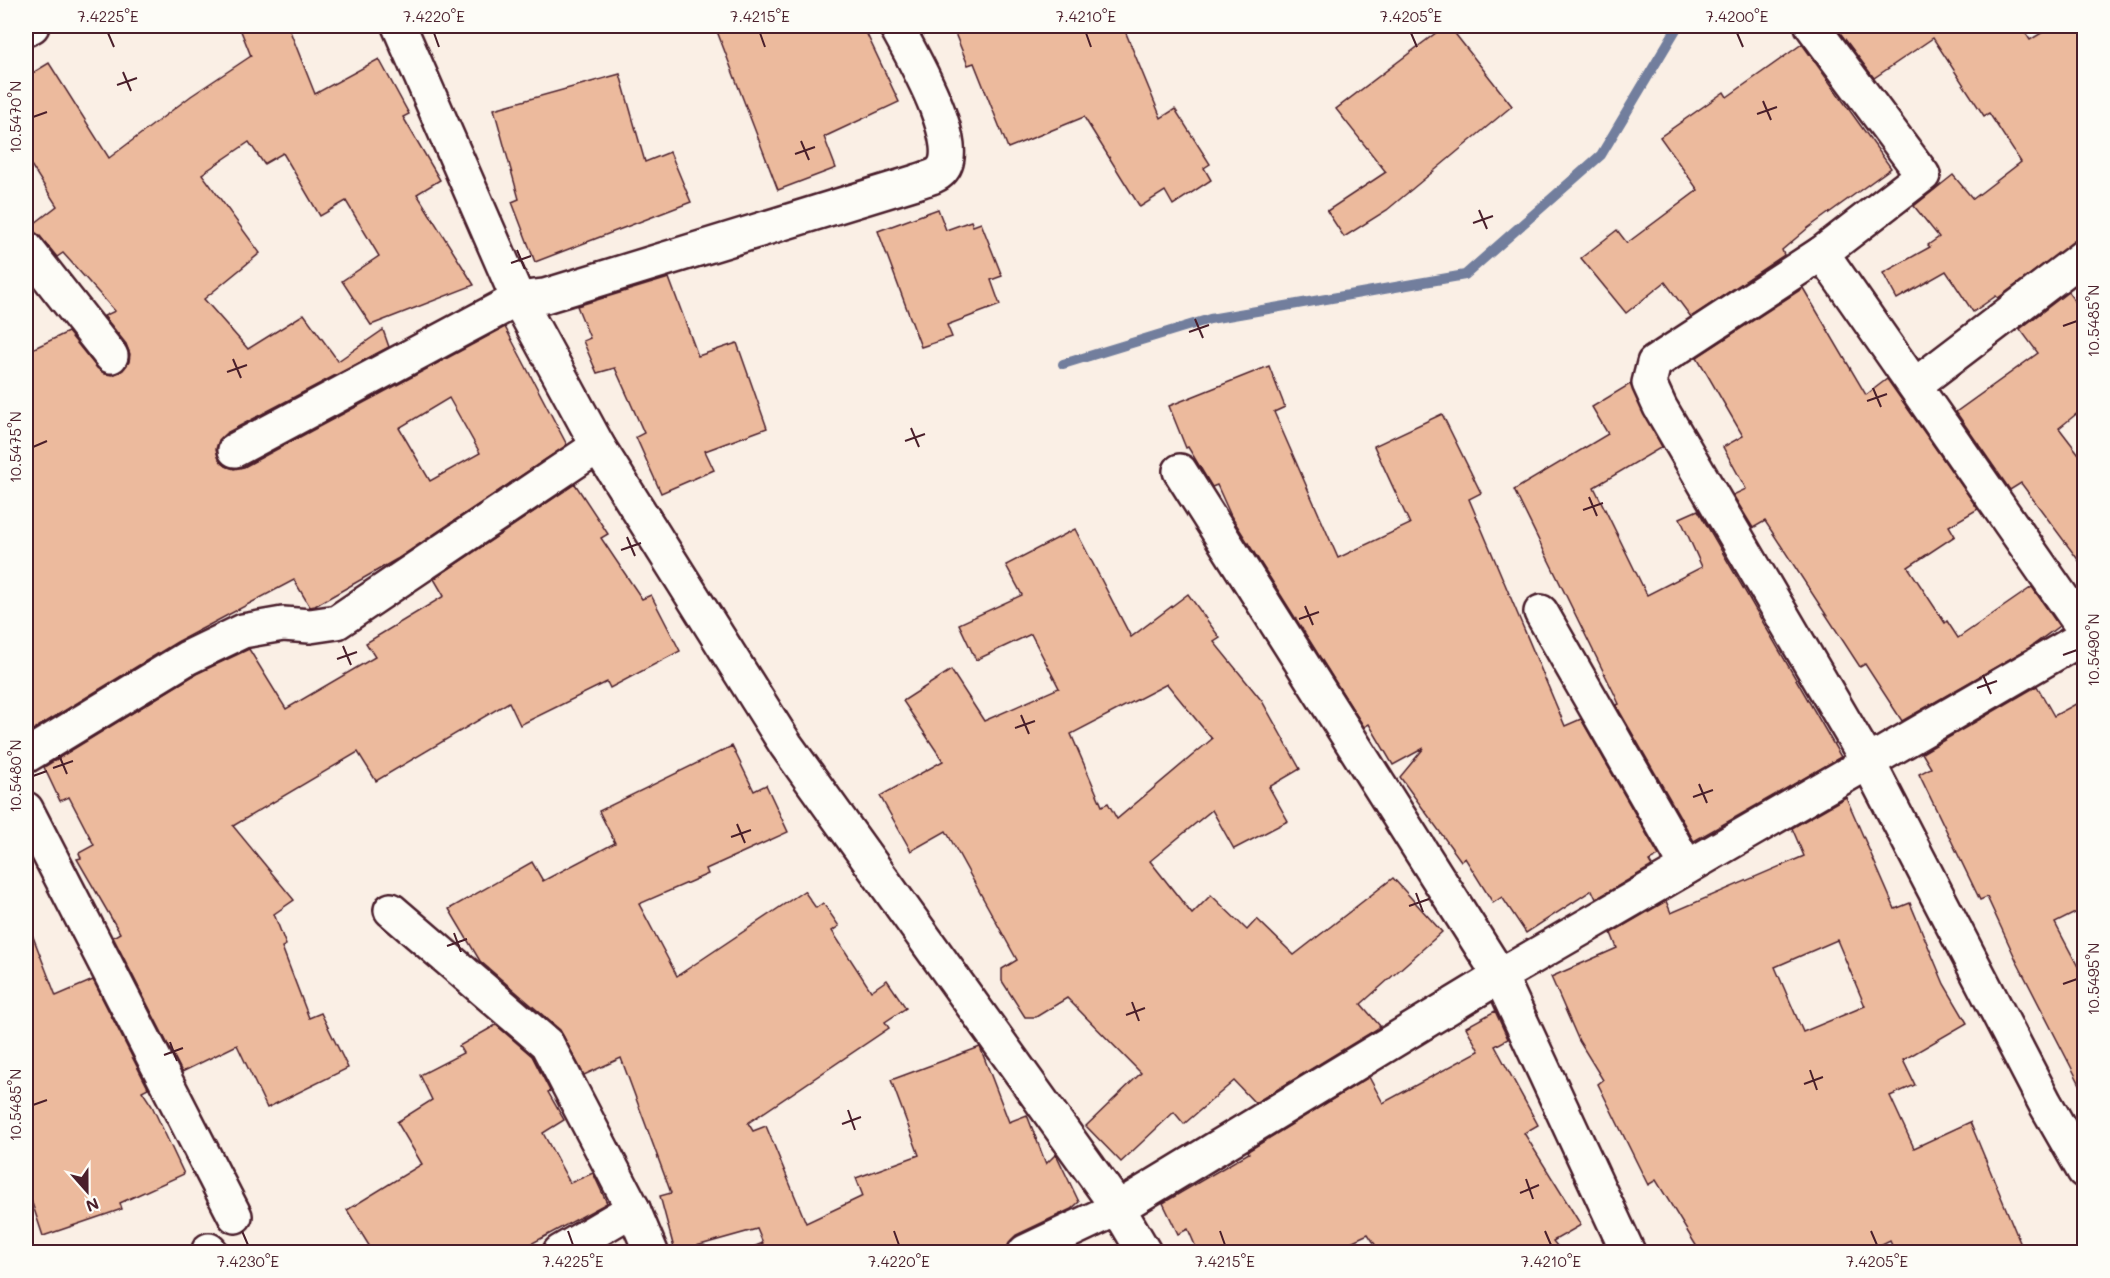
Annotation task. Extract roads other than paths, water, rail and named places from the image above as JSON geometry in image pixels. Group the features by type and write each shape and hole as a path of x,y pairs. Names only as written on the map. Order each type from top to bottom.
{"street":[{"path":"26,29 32,26"},
{"path":"399,26 518,299 598,447 786,745 1118,1208 1144,1252"},
{"path":"235,450 518,299 545,296 941,172 949,158 948,144 931,95 896,26"},
{"path":"1812,26 1923,175 1822,253 1654,363 1649,383 1660,407 1868,762 2045,1103 2085,1171"},
{"path":"26,248 111,356"},
{"path":"1822,253 2085,629"},
{"path":"1915,386 2085,256"},
{"path":"26,756 187,658 243,631 283,624 310,626 337,622 598,447"},
{"path":"1180,471 1500,976 1628,1252"},
{"path":"1541,612 1687,867"},
{"path":"1025,1252 1118,1208 1500,976 2085,637"},
{"path":"26,809 235,1216"},
{"path":"391,910 547,1044 633,1209 651,1252"},
{"path":"560,1252 633,1209"}],"waterway":[{"path":"1063,364 1210,319 1465,275 1601,155 1678,26"}]}
